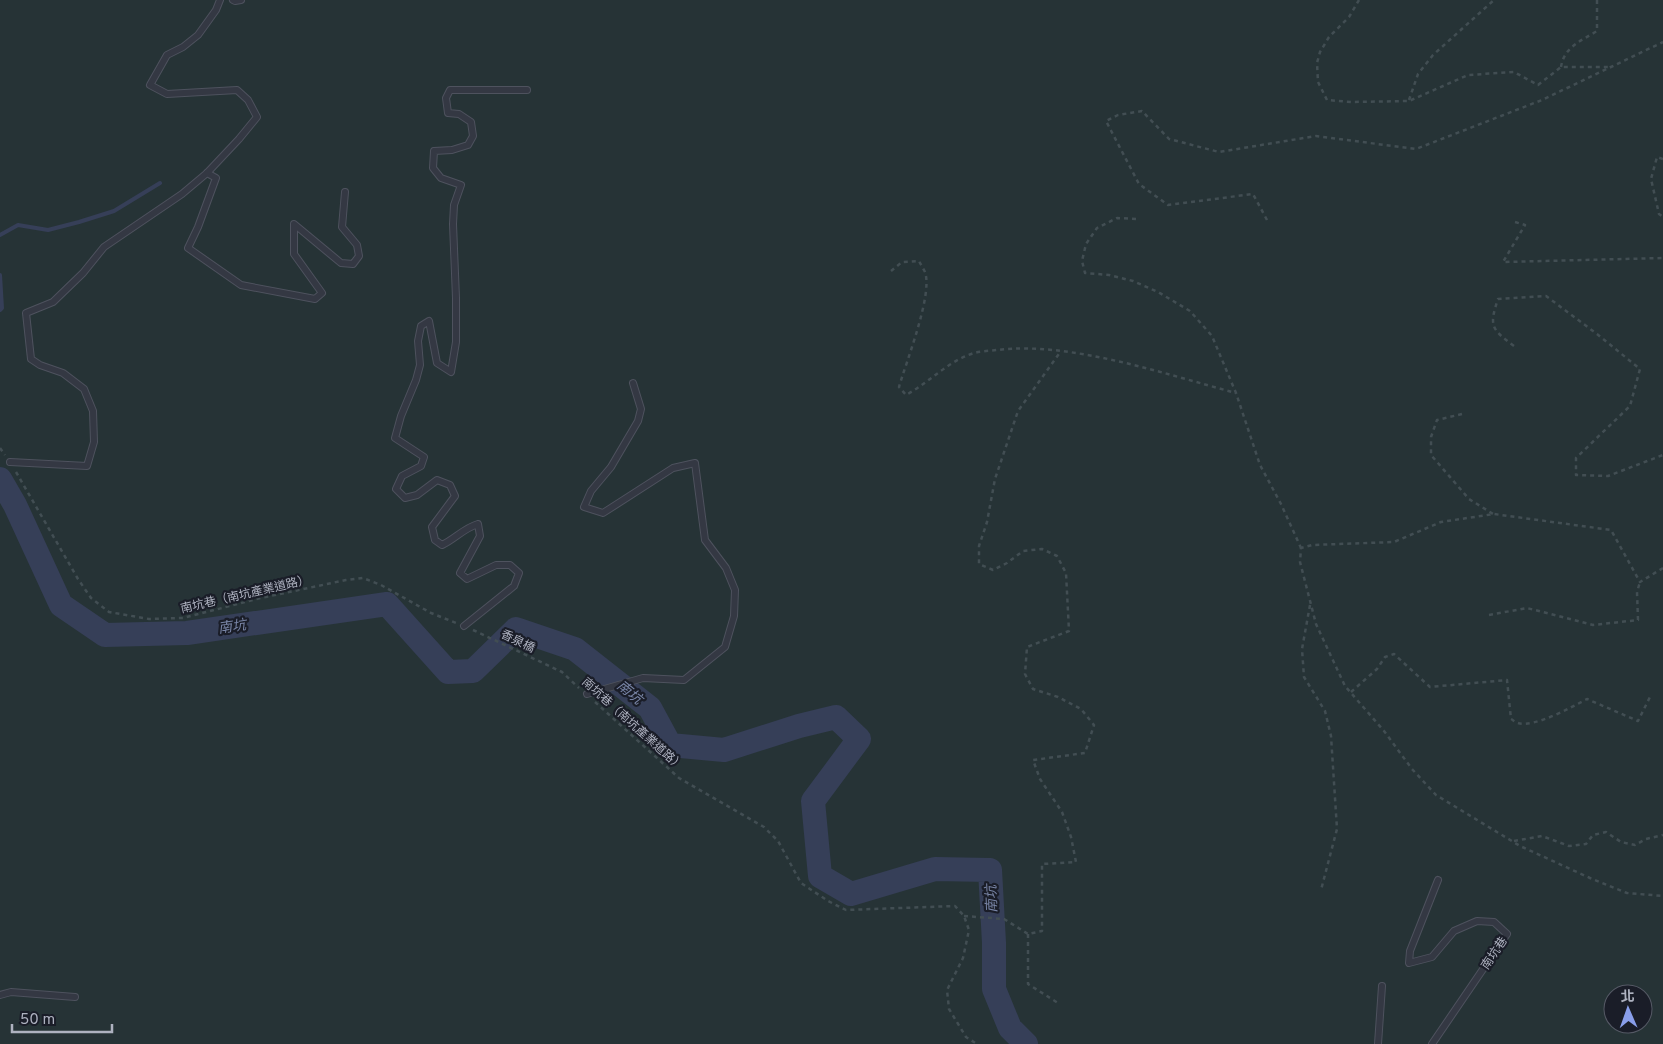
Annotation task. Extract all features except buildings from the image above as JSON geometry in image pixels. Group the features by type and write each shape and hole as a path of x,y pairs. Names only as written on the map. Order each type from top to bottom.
{"lane":[{"path":"10,462 87,466 94,442 93,411 84,389 63,373 40,366 31,359 26,313 53,302 83,273 104,247 182,194 207,173 257,117 248,100 237,90 167,94 150,85 167,55 183,47 198,35 216,10 220,0"},
{"path":"233,0 241,0"},
{"path":"464,626 514,586 520,573 510,565 496,565 468,579 460,573 480,536 478,524 469,527 442,545 435,540 432,526 455,496 450,485 437,480 417,495 405,498 396,488 402,476 421,466 424,457 395,438 420,365 418,341 421,326 429,322 437,362 451,372 456,342 453,224 454,205 461,185 441,178 433,168 434,151 452,150 468,145 473,136 471,122 459,114 448,112 446,98 450,90 527,90"},
{"path":"207,173 216,178 188,248 241,285 315,300 322,293 294,254 294,224 341,263 354,264 359,256 357,244 342,227 346,192"},
{"path":"587,694 643,678 684,680 725,647 734,616 735,590 726,568 705,540 695,462 673,468 603,513 584,507 591,491 611,467 638,421 641,409 633,383"},
{"name":"南坑巷","path":"1432,1044 1507,934 1494,922 1477,921 1454,931 1432,957 1409,962 1410,951 1438,880"},
{"path":"1378,1044 1382,986"},
{"path":"0,995 11,992 76,997"}],"path":[{"path":"1359,0 1349,17 1329,37 1320,52 1317,63 1318,82 1327,100 1351,102 1409,101 1468,75 1514,72 1538,85 1560,67 1562,56 1573,46 1597,31 1596,0"},
{"path":"1409,101 1418,74 1428,62 1494,0"},
{"path":"1267,220 1253,194 1168,205 1139,184 1106,121 1118,115 1142,111 1169,139 1219,152 1316,136 1416,149 1542,100 1663,42"},
{"path":"1560,67 1610,68"},
{"path":"1663,159 1658,157 1651,179 1660,214 1663,217"},
{"path":"1136,219 1117,218 1097,228 1086,244 1082,261 1086,274 1109,275 1133,281 1158,292 1190,311 1212,336 1236,393 1260,466 1281,504 1301,548 1300,562 1316,624 1345,686 1436,796 1512,841 1590,878 1628,893 1663,896"},
{"path":"1514,222 1526,226 1503,262 1663,258"},
{"path":"891,271 902,262 919,261 925,273 924,301 899,387 906,394 922,386 952,363 975,353 1016,348 1061,351 1106,359 1236,393"},
{"path":"1514,346 1496,333 1492,317 1498,299 1546,296 1640,369 1630,406 1576,458 1576,475 1608,476 1663,455"},
{"path":"977,1044 966,1037 949,1009 947,990 963,958 969,930 965,916 1004,919 1028,934 1042,931 1042,864 1076,862 1071,837 1062,812 1040,779 1033,760 1086,753 1094,725 1081,709 1058,697 1034,689 1025,674 1027,647 1069,631 1066,573 1057,556 1042,548 1023,550 1007,563 993,570 979,564 979,546 987,522 995,479 1018,411 1061,351"},
{"path":"1462,414 1437,420 1431,437 1431,455 1469,499 1494,514"},
{"name":"南坑巷（南坑產業道路）","path":"0,448 78,579 92,598 109,612 149,619 183,618 261,598 363,578 381,585 430,613 481,633"},
{"path":"1301,548 1312,545 1394,542 1441,522 1494,514 1611,530 1640,582"},
{"path":"1489,615 1527,608 1593,626 1638,620 1637,592 1640,582 1663,568"},
{"path":"1311,604 1302,649 1304,677 1325,710 1331,736 1336,829 1321,890"},
{"name":"香泉橋","path":"481,633 547,665"},
{"path":"1350,692 1377,669 1385,657 1394,654 1430,687 1507,680 1511,719 1519,724 1535,722 1555,716 1587,699 1638,721 1650,697"},
{"name":"南坑巷（南坑產業道路）","path":"547,665 562,672 679,778 764,827 778,841 801,883 828,901 846,910 955,906 965,916"},
{"path":"1512,841 1542,836 1569,846 1586,844 1593,835 1606,832 1621,842 1635,845 1646,839 1663,835"},
{"path":"1028,934 1028,984 1058,1003"}],"shaded area":[{"path":"0,0 1663,0 1663,1044 0,1044"}],"waterway":[{"path":"0,235 18,225 48,230 114,211 160,183"},
{"path":"0,275 2,308 0,310"},
{"name":"南坑","path":"0,479 15,505 61,605 105,635 187,633 387,604 448,672 473,671 516,629 575,649 650,708 670,745 724,750 799,726 836,717 859,739 813,801 820,876 851,894 935,869 990,870 994,943 994,989 1010,1028 1026,1044"}]}
